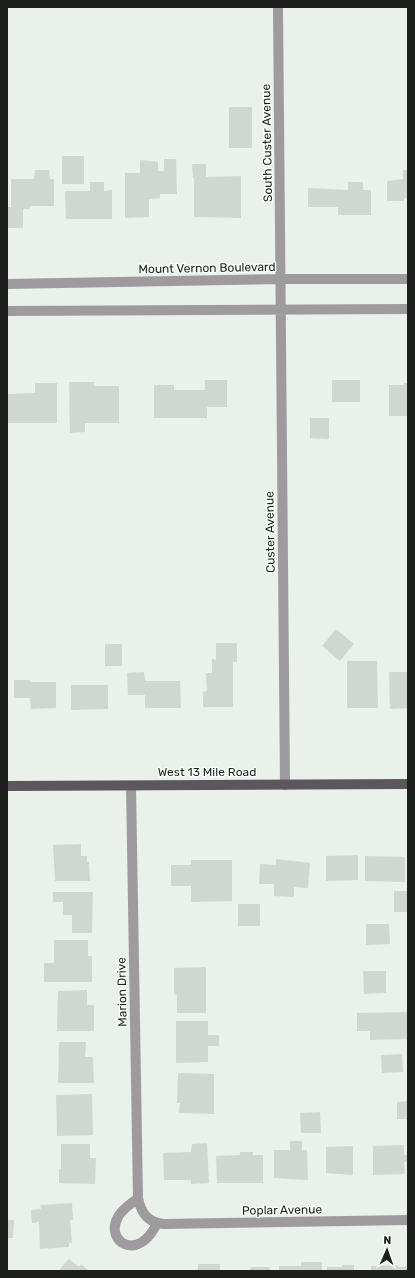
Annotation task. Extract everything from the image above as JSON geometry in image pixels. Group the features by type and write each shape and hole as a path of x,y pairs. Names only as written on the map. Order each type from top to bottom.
{"main road":[{"name":"West 13 Mile Road","path":"7,786 408,784"}],"street":[{"name":"South Custer Avenue","path":"278,7 282,279"},
{"name":"Mount Vernon Boulevard","path":"7,284 282,279 408,279"},
{"name":"Custer Avenue","path":"282,279 285,785"},
{"path":"7,310 408,309"},
{"name":"Marion Drive","path":"131,786 138,1198 140,1208 147,1218 157,1224"},
{"path":"138,1198 118,1215 114,1229 117,1238 126,1245 135,1246 149,1238 157,1224"},
{"name":"Poplar Avenue","path":"157,1224 315,1223 408,1220"}],"building":[{"path":"229,107 252,107 252,148 229,148"},
{"path":"62,156 84,156 84,184 62,184"},
{"path":"164,159 176,159 177,194 160,194 160,198 149,199 149,217 125,218 125,173 140,173 140,160 158,162 158,171 164,171"},
{"path":"192,164 206,164 206,177 241,176 241,218 194,217 194,178"},
{"path":"35,170 49,170 50,179 54,179 54,206 30,206 30,209 23,209 23,228 7,228 7,207 11,207 11,179 34,179"},
{"path":"403,170 408,170 408,198 404,198 404,201 387,201 387,181 403,179"},
{"path":"90,182 104,182 104,191 112,190 112,219 66,219 65,191 90,191"},
{"path":"348,182 363,182 363,190 371,190 371,215 338,215 338,207 308,207 308,188 348,190"},
{"path":"205,380 227,380 227,407 207,407 207,418 154,418 154,385 174,385 174,390 205,390"},
{"path":"332,380 360,380 360,402 332,402"},
{"path":"69,382 94,382 94,386 119,386 119,423 85,423 85,432 70,433"},
{"path":"35,383 57,383 57,423 7,423 7,394 35,393"},
{"path":"404,383 408,383 408,416 389,416 389,385 404,385"},
{"path":"310,418 329,418 329,439 310,438"},
{"path":"336,629 354,644 340,661 322,646"},
{"path":"216,643 237,643 237,662 233,662 233,707 203,707 203,692 207,691 206,673 212,673 212,659 216,660"},
{"path":"105,644 122,644 122,666 105,666"},
{"path":"347,661 377,661 378,708 347,708"},
{"path":"144,672 145,681 180,681 181,708 145,708 145,695 128,695 127,673"},
{"path":"389,672 408,672 408,708 390,709"},
{"path":"14,680 30,680 30,682 56,682 56,708 31,709 30,698 14,698"},
{"path":"71,685 108,685 108,709 71,710"},
{"path":"81,844 81,856 87,856 87,862 89,862 90,881 55,881 53,845"},
{"path":"358,855 358,880 326,881 326,856"},
{"path":"365,856 405,857 405,882 365,881"},
{"path":"276,859 310,863 308,888 294,887 294,897 274,896 274,884 259,884 260,864 276,865"},
{"path":"191,860 232,860 232,901 191,902 191,886 171,886 171,865 191,865"},
{"path":"394,891 408,891 408,912 394,912"},
{"path":"53,892 93,892 92,933 72,933 72,915 63,915 63,902 53,902"},
{"path":"238,904 260,904 260,926 238,926"},
{"path":"366,924 389,924 390,944 366,945"},
{"path":"54,940 88,940 88,956 92,956 92,982 44,982 44,963 54,963"},
{"path":"206,967 206,1013 177,1013 177,995 174,994 174,968"},
{"path":"363,971 386,971 386,993 364,994"},
{"path":"87,990 87,1005 94,1005 94,1031 57,1031 58,991"},
{"path":"408,1012 408,1039 370,1040 370,1031 357,1031 357,1013"},
{"path":"176,1021 208,1021 208,1035 219,1035 219,1046 208,1046 208,1062 176,1063"},
{"path":"59,1042 86,1042 85,1057 93,1057 94,1083 58,1083"},
{"path":"402,1054 403,1072 382,1073 381,1055"},
{"path":"178,1073 214,1074 214,1114 179,1113 180,1103 177,1103"},
{"path":"92,1094 93,1135 57,1136 56,1095"},
{"path":"408,1101 408,1119 397,1119 397,1102"},
{"path":"320,1112 321,1133 301,1133 300,1113"},
{"path":"290,1141 302,1141 302,1150 307,1150 308,1180 274,1178 274,1150 290,1150"},
{"path":"207,1143 209,1183 191,1184 191,1180 164,1180 163,1153 191,1152 192,1144"},
{"path":"61,1144 90,1144 90,1158 96,1158 95,1184 59,1183 59,1169 61,1169"},
{"path":"404,1145 404,1155 408,1155 408,1162 404,1162 405,1174 373,1175 373,1146"},
{"path":"353,1146 353,1175 326,1173 326,1147"},
{"path":"240,1152 253,1152 253,1155 263,1155 263,1183 217,1183 216,1156 240,1155"},
{"path":"72,1203 73,1220 70,1220 72,1243 69,1243 69,1247 40,1249 39,1222 32,1223 31,1210 41,1209 40,1205"},
{"path":"7,1220 14,1220 13,1238 7,1238"},
{"path":"69,1259 79,1267 81,1264 89,1271 58,1271"},
{"path":"301,1262 322,1262 322,1271 279,1271 279,1266 301,1266"},
{"path":"198,1264 220,1264 220,1271 198,1271"},
{"path":"342,1265 354,1265 354,1271 327,1271 327,1267 342,1267"},
{"path":"398,1265 398,1267 408,1266 408,1271 371,1271 371,1266"},
{"path":"251,1267 270,1267 269,1271 250,1271"}]}
